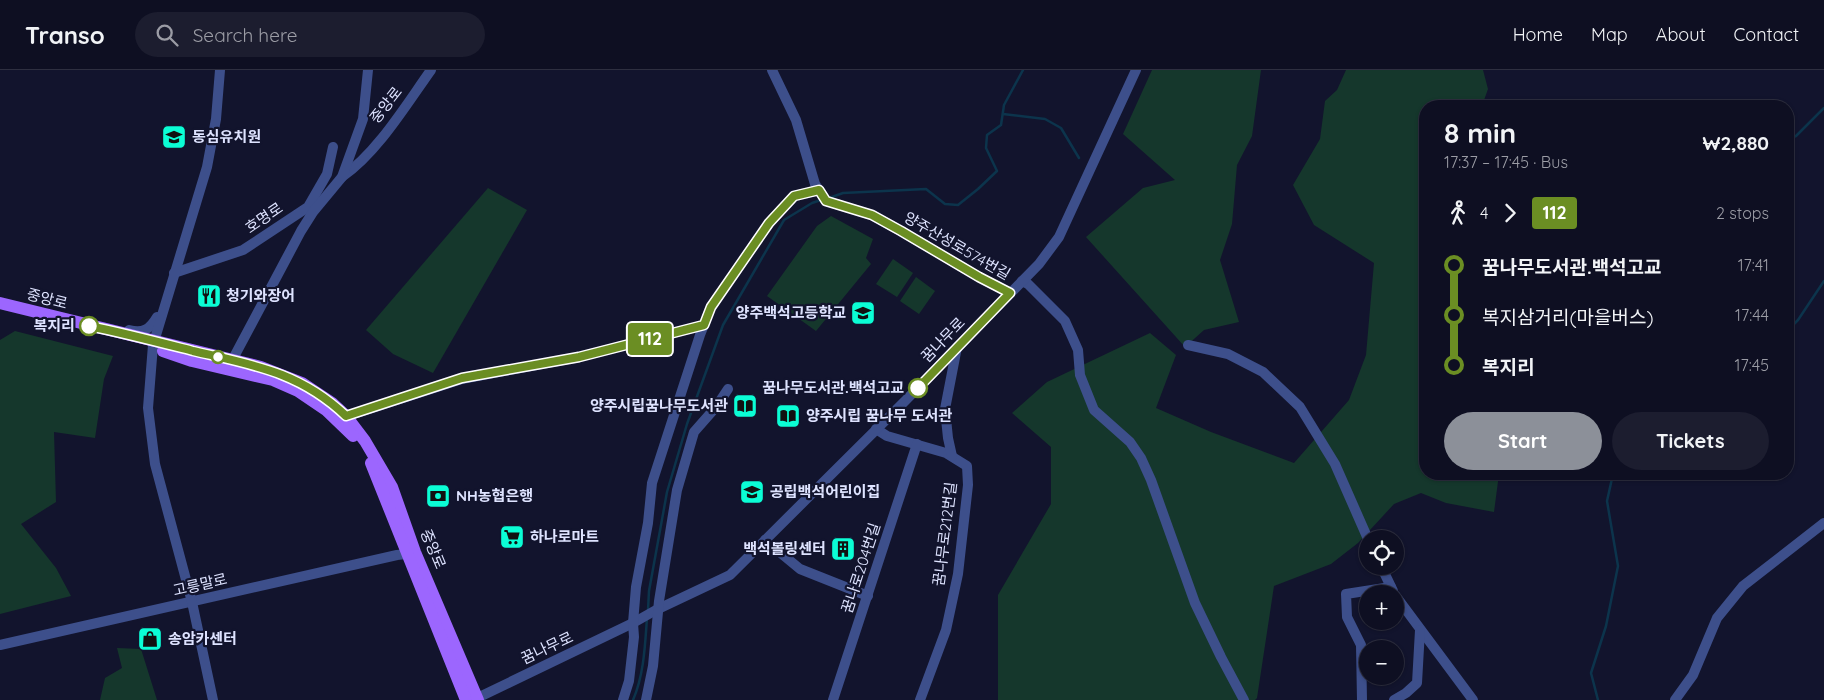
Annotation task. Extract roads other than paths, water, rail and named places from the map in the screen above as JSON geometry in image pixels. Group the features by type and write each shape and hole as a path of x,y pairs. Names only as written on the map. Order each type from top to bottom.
{"main road":[{"name":"중앙로","path":"0,304 153,344 192,360 231,364 298,390 326,410 342,418 365,441 392,487 412,544 473,700"},
{"name":"중앙로","path":"0,312 153,344"},
{"name":"중앙로","path":"342,418 373,466 406,554 473,700"}],"street":[{"path":"212,700 192,602 155,464 148,408 153,344 207,167 220,93 220,70"},
{"name":"중앙로","path":"342,177 364,118 368,70"},
{"name":"중앙로","path":"231,364 301,231 313,212 342,177 356,167 390,127 431,70"},
{"path":"772,70 796,120 815,184 822,195"},
{"name":"꿈나무로","path":"473,700 633,624 657,610 730,575 1044,258 1059,237 1136,70"},
{"name":"호명로","path":"173,276 243,250 308,207 327,174 333,147"},
{"path":"623,700 630,672 634,638 633,624 636,587 648,523 652,483 711,307 769,223 794,196 822,195"},
{"name":"양주산성로574번길","path":"822,195 872,215 1010,293"},
{"path":"86,325 106,326 138,332 146,330 156,318 173,276"},
{"path":"1022,281 1028,284 1065,321 1078,350 1080,375 1094,410 1130,442 1141,458 1151,480 1195,603 1244,700"},
{"path":"342,418 462,378 579,357 704,325"},
{"path":"1188,345 1228,354 1263,372 1300,407 1334,464 1364,530"},
{"name":"꿈나무로212번길","path":"920,700 946,630 958,574 968,485 966,466 952,456 945,409 957,347"},
{"path":"646,700 653,666 657,610 677,490 694,432 716,407 728,389"},
{"path":"876,429 887,436 952,456"},
{"name":"꿈나로204번길","path":"834,700 917,444"},
{"path":"1675,700 1693,676 1717,618 1743,586 1824,523"},
{"path":"765,540 800,569 868,596"},
{"name":"고릉말로","path":"0,646 406,554"},
{"path":"1359,593 1346,594 1348,617 1361,645 1362,700"},
{"path":"1404,607 1473,700"},
{"path":"1394,700 1406,694 1417,683 1420,630"}],"waterway":[{"path":"829,198 843,193 926,189 945,204 958,205 997,171 986,148 987,135 1001,125 1004,105 1023,70"},
{"path":"1794,137 1824,108"},
{"path":"1003,114 1045,119 1061,128 1079,158"},
{"path":"648,610 649,591 667,492 687,424 723,325 784,220 812,203 821,200"},
{"path":"1794,324 1824,281"},
{"path":"1598,700 1591,673 1606,626 1618,566 1607,501 1612,480"},
{"path":"633,700 642,670 647,618"}],"place":[{"name":"동심유치원","path":"174,137"},
{"name":"청기와장어","path":"209,296"},
{"name":"양주백석고등학교","path":"863,313"},
{"name":"복지리","path":"89,326"},
{"name":"꿈나무도서관.백석고교","path":"918,388"},
{"name":"양주시립꿈나무도서관","path":"745,406"},
{"name":"양주시립 꿈나무 도서관","path":"788,416"},
{"name":"공립백석어린이집","path":"752,492"},
{"name":"NH농협은행","path":"438,496"},
{"name":"하나로마트","path":"512,537"},
{"name":"백석볼링센터","path":"843,549"},
{"name":"송암카센터","path":"150,639"}]}
